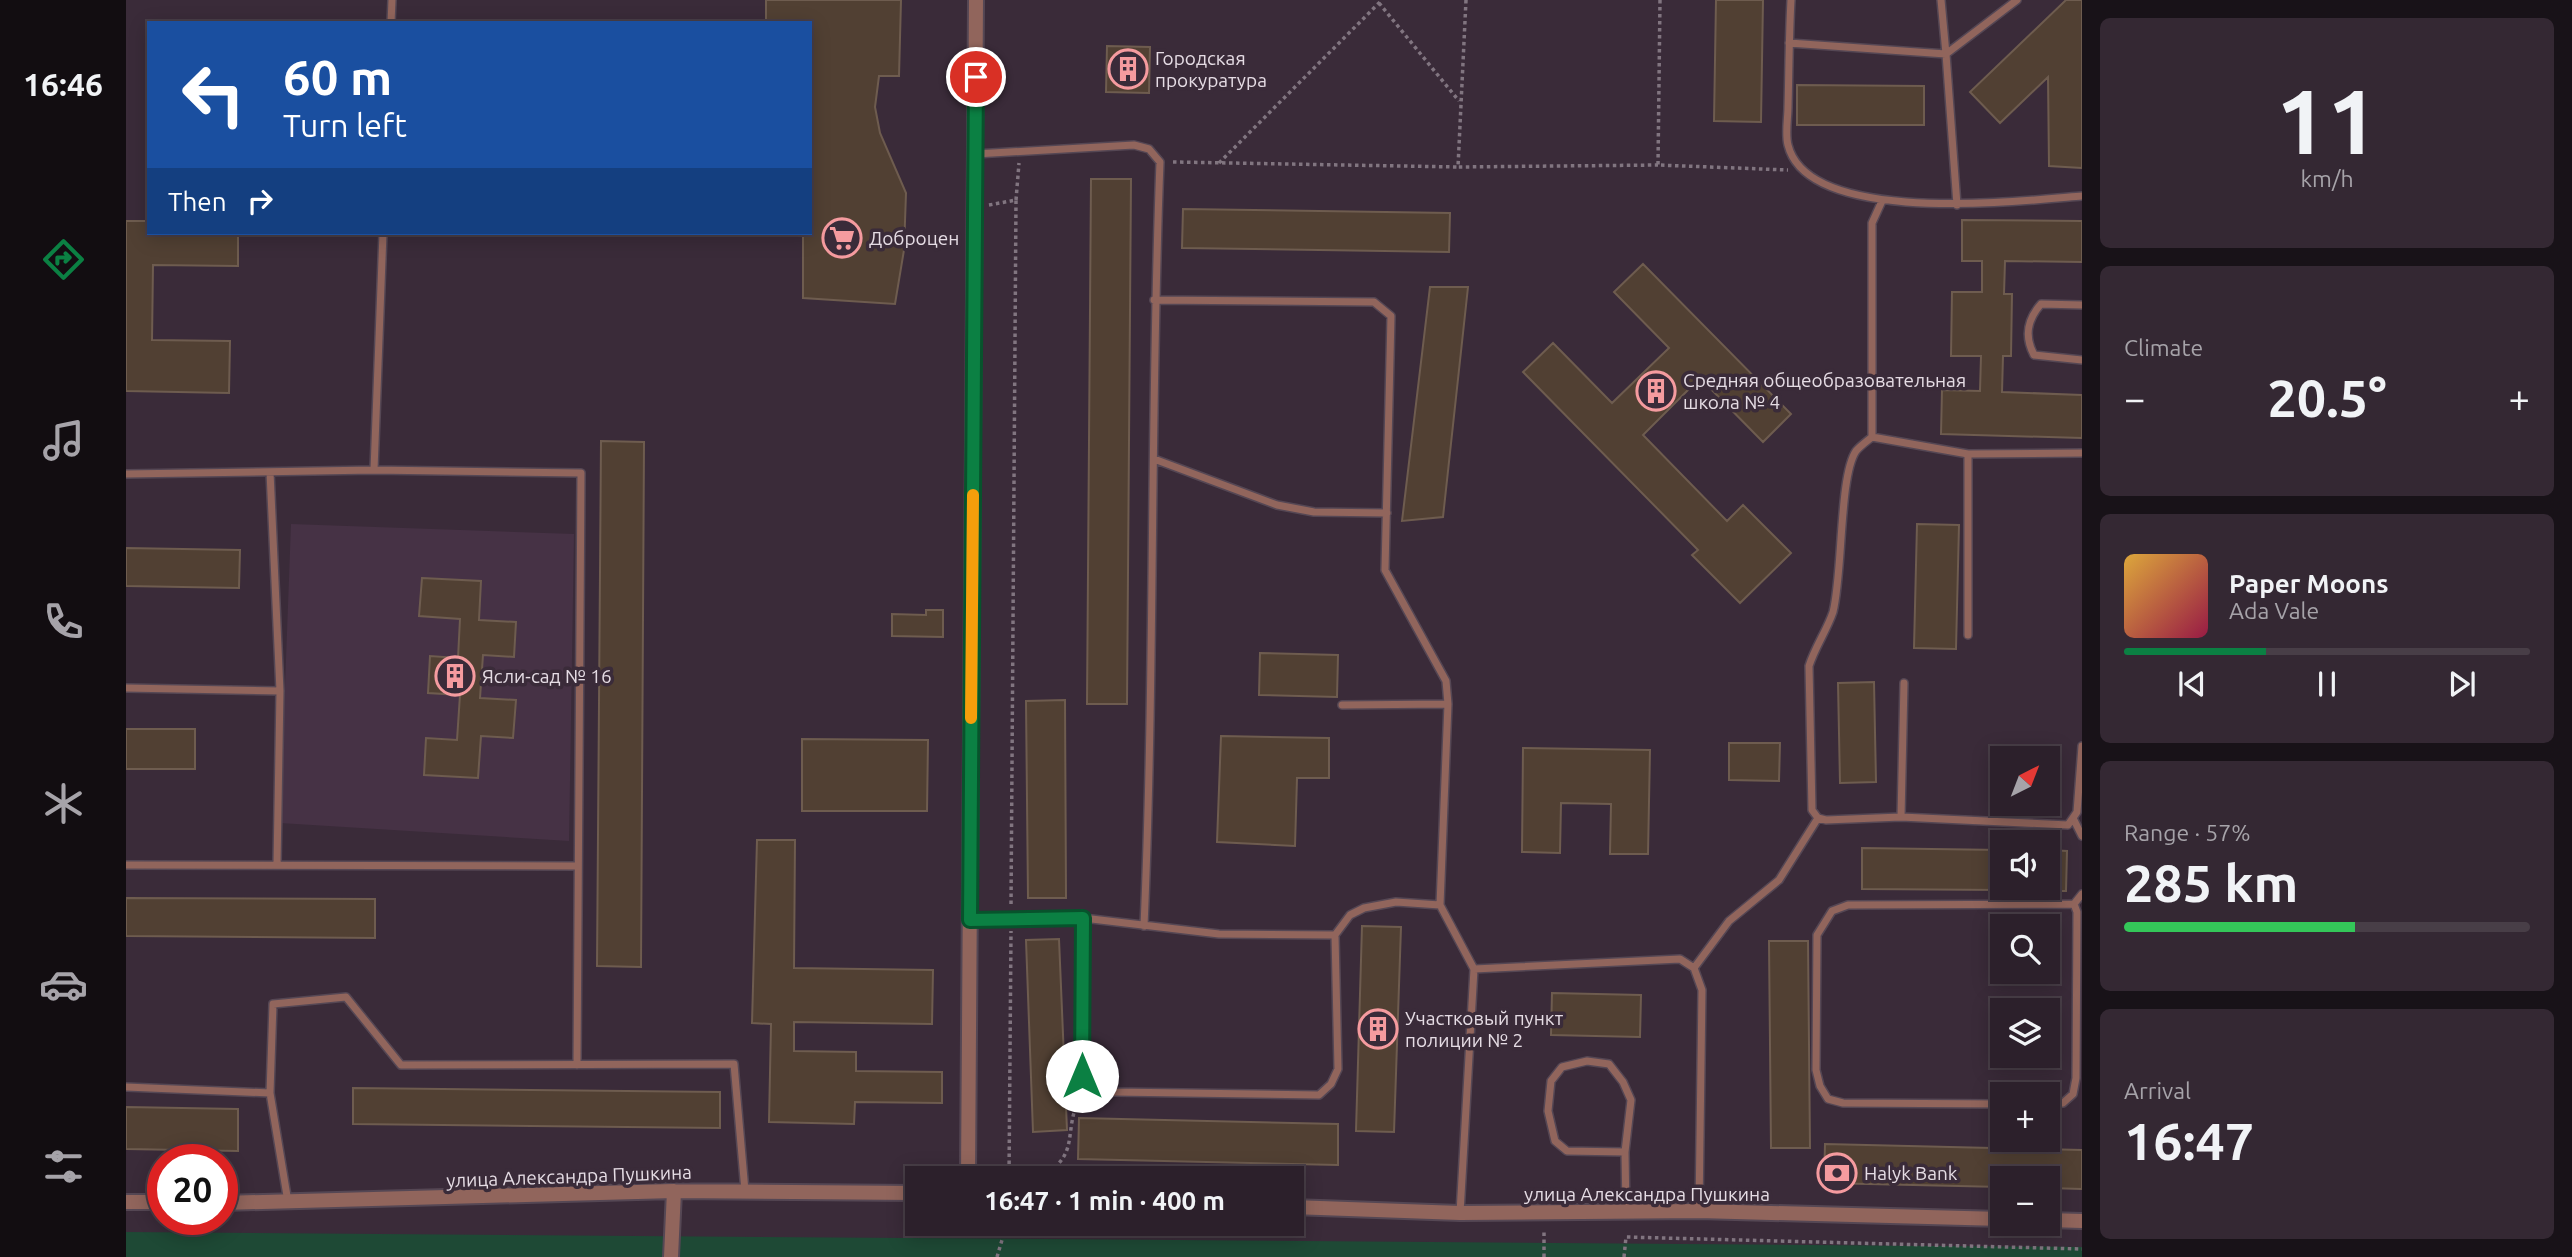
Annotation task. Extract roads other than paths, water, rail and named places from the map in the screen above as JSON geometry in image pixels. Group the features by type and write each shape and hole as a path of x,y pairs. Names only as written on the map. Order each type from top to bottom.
{"street":[{"path":"968,1166 976,0"},
{"path":"671,1257 674,1191"},
{"name":"улица Александра Пушкина","path":"238,1203 674,1191 905,1193"},
{"path":"126,1202 147,1202"},
{"name":"улица Александра Пушкина","path":"1304,1206 1460,1213 1699,1211 1990,1219"},
{"path":"2060,1220 2082,1221"}],"lane":[{"path":"391,21 392,0"},
{"path":"1791,0 1788,145 1801,170 1822,183 1882,201 1957,205 2082,196"},
{"path":"1941,0 1957,205"},
{"path":"1789,43 1946,54 2017,0"},
{"path":"975,154 1133,145 1149,149 1160,162 1154,300 1151,777 1144,926"},
{"path":"1818,818 1812,810 1809,666 1815,646 1832,614 1842,564 1847,475 1856,451 1872,437 1872,223 1882,201"},
{"path":"374,470 383,235"},
{"path":"1154,300 1374,302 1385,308 1391,316 1385,570 1446,681 1448,704 1440,905 1474,969 1460,1213"},
{"path":"2082,306 2041,304 2030,316 2026,342 2034,355 2082,360"},
{"path":"1872,437 1968,454 2082,453"},
{"path":"1968,454 1968,635"},
{"path":"1154,458 1277,505 1314,512 1387,513"},
{"path":"126,474 374,470 580,473 577,1065"},
{"path":"270,472 280,691 277,865"},
{"path":"1901,817 1904,683"},
{"path":"126,688 280,691"},
{"path":"1342,705 1448,704"},
{"path":"1818,818 1901,817 2068,825 2077,812 2082,746"},
{"path":"1694,968 1729,921 1779,880 1818,818"},
{"path":"2074,820 2082,836"},
{"path":"126,865 578,866"},
{"path":"2074,904 2082,894"},
{"path":"1083,918 1082,1076 1091,1086 1114,1092 1319,1095 1331,1084 1338,1069 1335,935 1350,915 1364,908 1396,902 1440,905"},
{"path":"1990,1104 1843,1103 1828,1099 1820,1086 1816,1070 1817,935 1832,911 1849,905 2074,904"},
{"path":"2060,1103 2073,1094 2076,1078 2077,912 2074,904"},
{"path":"970,920 1083,918 1219,933 1335,935"},
{"path":"1474,969 1680,959 1694,968 1702,990 1699,1211"},
{"path":"288,1203 270,1093 273,1004 346,997 401,1065 734,1064 745,1192"},
{"path":"1625,1152 1567,1151 1555,1140 1548,1111 1551,1081 1562,1067 1587,1061 1609,1064 1623,1082 1631,1100 1625,1152 1626,1212"},
{"path":"126,1087 270,1093"}],"place":[{"name":"Городская прокуратура","path":"1128,69"},
{"name":"Доброцен","path":"842,238"},
{"name":"Средняя общеобразовательная школа № 4","path":"1656,391"},
{"name":"Ясли-сад № 16","path":"455,676"},
{"name":"Участковый пункт полиции № 2","path":"1378,1029"},
{"name":"Halyk Bank","path":"1837,1173"}]}
